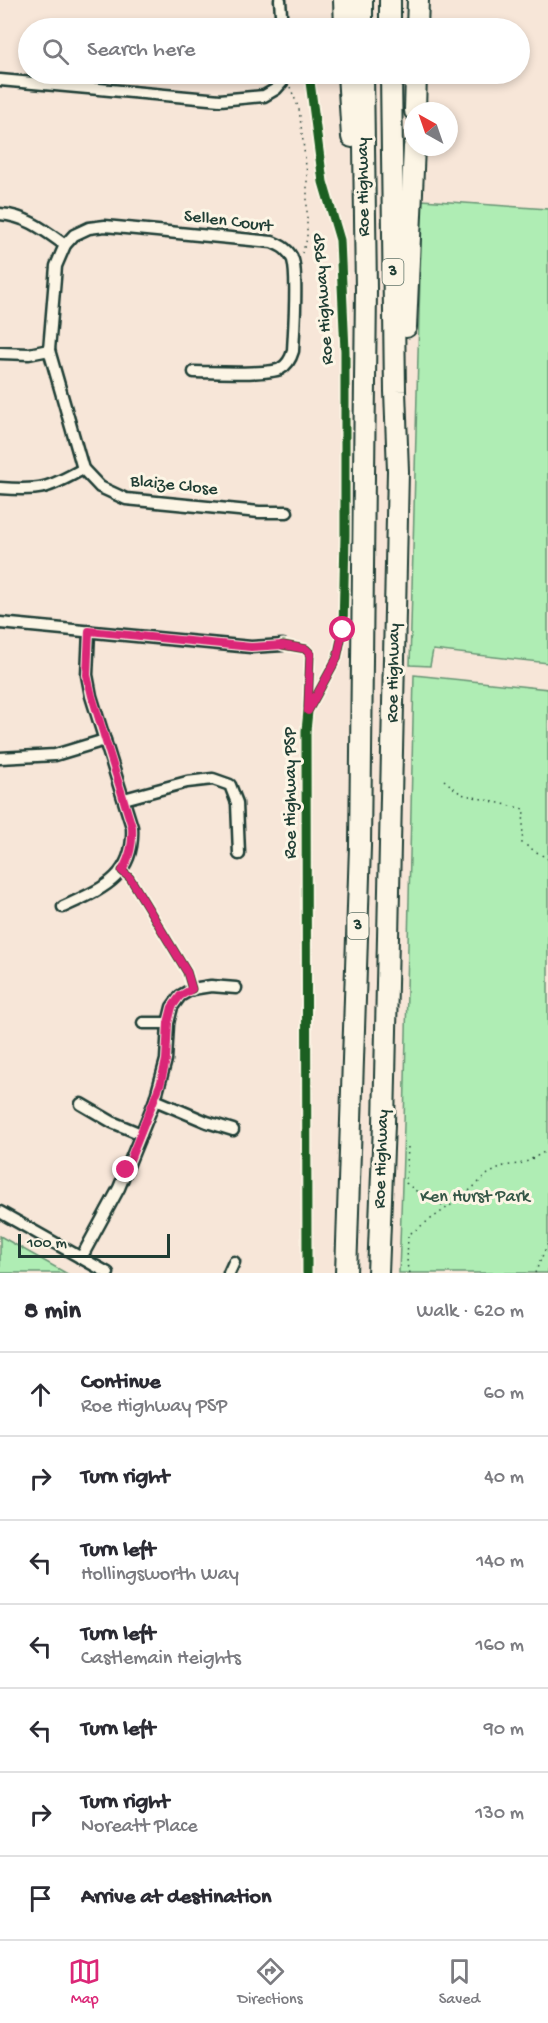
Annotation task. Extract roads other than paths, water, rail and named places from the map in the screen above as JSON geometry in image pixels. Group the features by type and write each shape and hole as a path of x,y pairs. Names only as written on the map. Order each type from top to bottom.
{"highway":[{"path":"344,0 345,18"},
{"path":"362,0 362,18"},
{"path":"390,0 390,18"},
{"path":"417,18 418,0"},
{"path":"348,84 350,124 366,289"},
{"name":"Roe Highway","path":"346,1273 360,846 366,289 363,84"},
{"name":"Roe Highway","path":"378,1273 384,1124 398,471 391,84"},
{"path":"415,102 416,84"},
{"path":"398,471 414,156"}],"street":[{"path":"280,0 281,18"},
{"path":"0,80 18,82"},
{"path":"44,84 220,100 264,96 276,89 279,84"},
{"path":"0,214 22,217 65,244 56,266 49,351 83,469 56,484 41,489 31,491 0,488"},
{"name":"Sellen Court","path":"65,244 82,231 105,226 272,242 282,245 289,252 294,269 293,351 289,362 280,369 268,372 194,372"},
{"path":"0,353 30,354 49,351"},
{"name":"Blaize Close","path":"83,469 100,487 126,499 287,513"},
{"path":"0,622 251,647 283,645"},
{"path":"63,907 102,889 122,871 133,844 132,827 87,675 89,631"},
{"path":"0,758 55,755 105,740"},
{"path":"124,799 187,782 213,779 230,785 237,803 239,854"},
{"path":"81,1258 119,1188 155,1100 166,1060 168,1023 172,1007 180,996 192,989 211,986 236,988"},
{"path":"143,1023 168,1023"},
{"path":"155,1100 207,1122 233,1130"},
{"path":"81,1104 112,1122 141,1134"},
{"path":"0,1212 108,1273"},
{"path":"229,1273 234,1262"}],"park label":[{"name":"Ken Hurst Park","path":"475,1197"}]}
